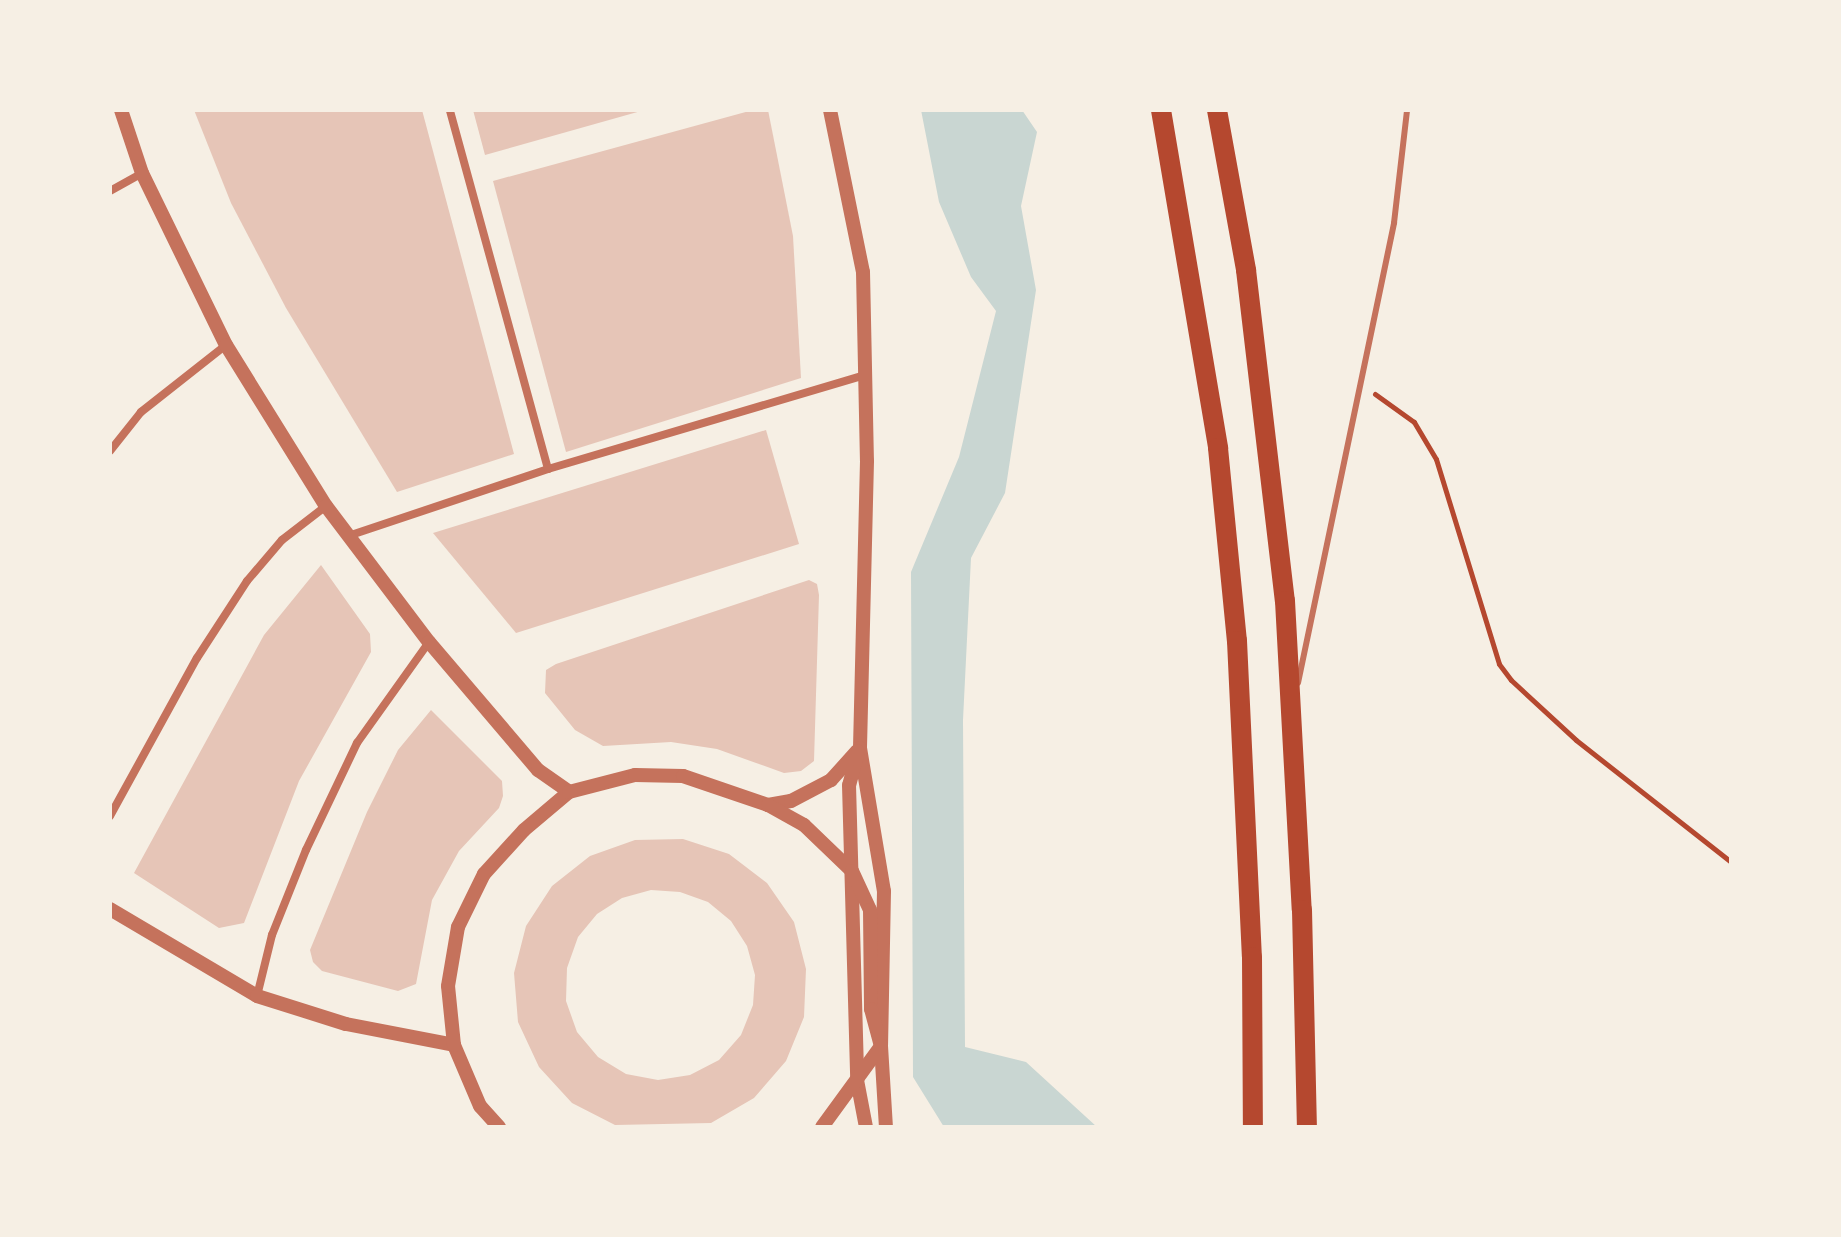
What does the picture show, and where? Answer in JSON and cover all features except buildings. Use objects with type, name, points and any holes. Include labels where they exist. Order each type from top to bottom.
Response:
[{"type":"main road","points":[[1161,110],[1218,448],[1237,641],[1252,957],[1253,1127]]},
{"type":"main road","points":[[1217,110],[1269,436],[1291,722],[1307,1127]]},
{"type":"street","points":[[121,110],[142,173],[226,345],[326,506],[429,642],[538,770],[569,792]]},
{"type":"street","points":[[450,110],[548,469]]},
{"type":"street","points":[[830,110],[863,272],[867,374],[860,748],[884,891],[881,1046],[886,1127]]},
{"type":"street","points":[[110,191],[142,173]]},
{"type":"street","points":[[110,451],[141,412],[226,345]]},
{"type":"street","points":[[348,536],[548,469],[867,374]]},
{"type":"street","points":[[110,816],[197,658],[247,581],[282,540],[326,506]]},
{"type":"street","points":[[257,996],[272,935],[306,850],[357,743],[429,642]]},
{"type":"street","points":[[768,805],[791,801],[831,780],[860,748]]},
{"type":"street","points":[[860,748],[849,785],[857,1080],[866,1127]]},
{"type":"street","points":[[499,1127],[480,1106],[454,1045],[448,986],[458,927],[484,874],[569,792],[635,775],[683,776],[768,805],[804,825],[852,871],[870,910],[871,1009],[881,1046]]},
{"type":"street","points":[[110,909],[257,996],[346,1024],[454,1045]]},
{"type":"street","points":[[822,1127],[881,1046]]},
{"type":"lane","points":[[1291,722],[1358,382],[1394,223],[1407,110]]},
{"type":"path","points":[[1358,382],[1414,422],[1436,459],[1499,664],[1511,680],[1576,740],[1731,862]]},
{"type":"shaded area","points":[[921,110],[1022,110],[1037,132],[1021,206],[1036,290],[1005,493],[971,558],[963,720],[965,1047],[1026,1062],[1097,1127],[944,1127],[913,1077],[911,572],[959,457],[996,311],[971,277],[939,202]]}]
